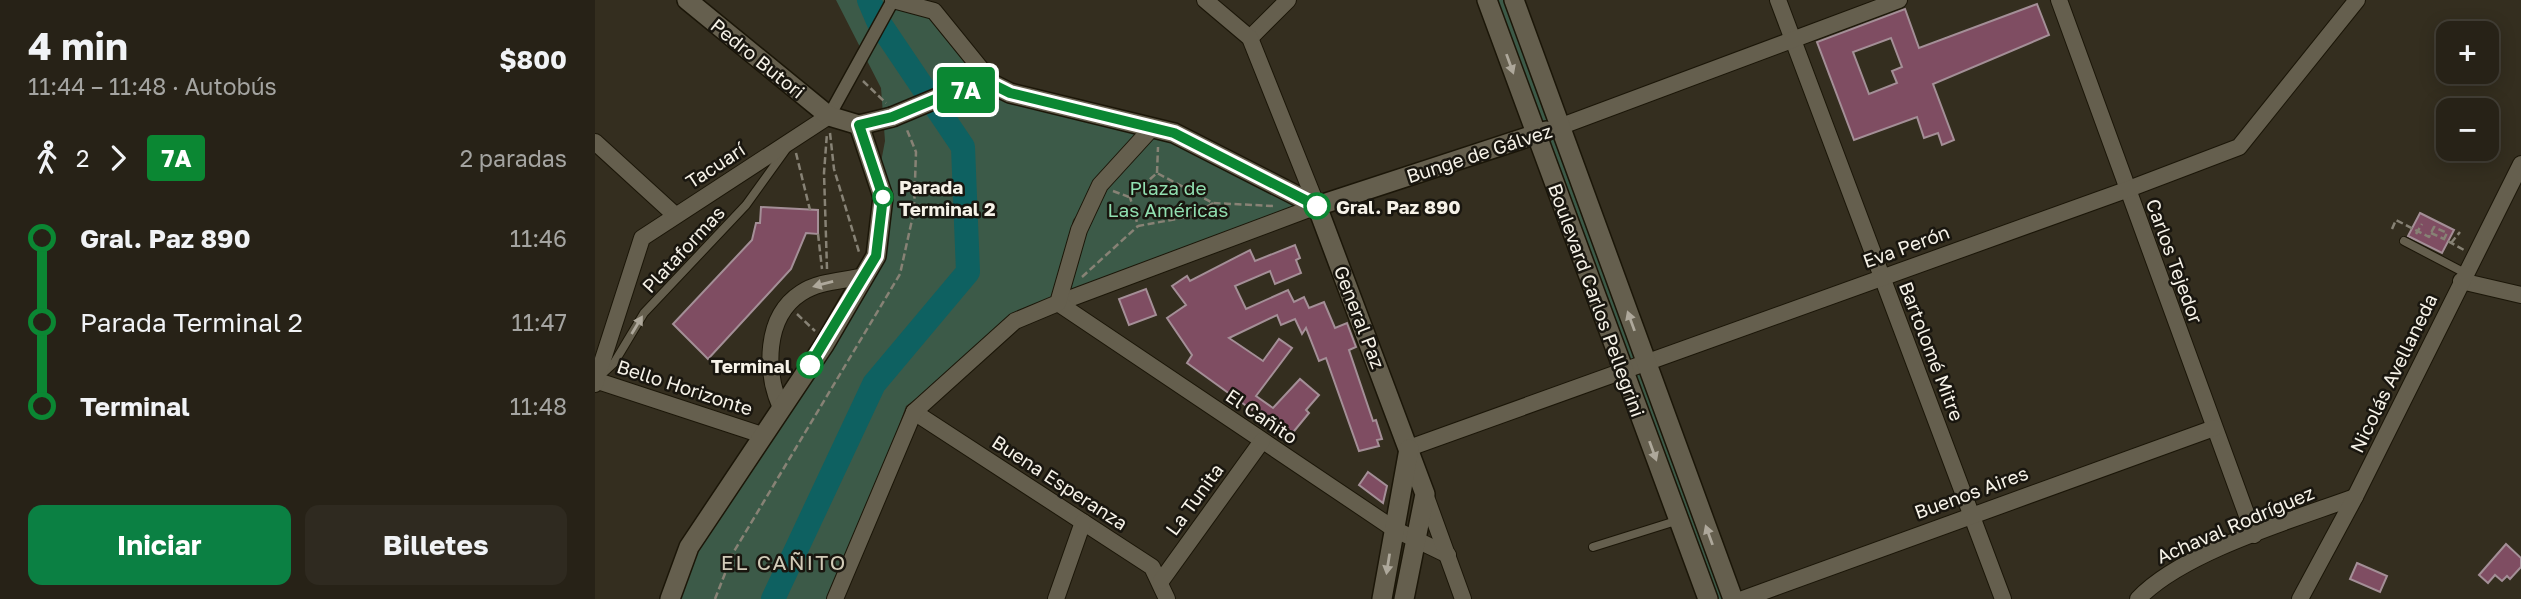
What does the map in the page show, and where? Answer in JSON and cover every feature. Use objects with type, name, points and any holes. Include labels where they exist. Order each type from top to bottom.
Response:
[{"type":"street","name":"Pedro Butori","points":[[687,0],[829,116]]},
{"type":"street","name":"Tacuarí","points":[[595,381],[642,238],[829,116],[893,0]]},
{"type":"street","points":[[893,0],[935,6],[994,85],[1010,93],[1147,134],[1174,133],[1317,206]]},
{"type":"street","points":[[1205,0],[1250,38],[1288,0]]},
{"type":"street","name":"Boulevard Carlos Pellegrini","points":[[1487,0],[1708,599]]},
{"type":"street","name":"Boulevard Carlos Pellegrini","points":[[1514,0],[1733,599]]},
{"type":"street","name":"Bartolomé Mitre","points":[[1778,0],[2003,599]]},
{"type":"street","name":"Bunge de Gálvez","points":[[914,412],[1015,321],[1058,303],[1317,206],[1559,127],[1899,0]]},
{"type":"street","name":"Carlos Tejedor","points":[[2059,0],[2126,191],[2248,512],[2254,535]]},
{"type":"street","name":"Eva Perón","points":[[1409,448],[2126,191],[2239,146],[2357,0]]},
{"type":"street","name":"General Paz","points":[[1250,38],[1317,206],[1464,599]]},
{"type":"street","points":[[829,116],[859,125],[892,117],[952,92],[994,85]]},
{"type":"street","points":[[670,599],[689,547],[826,341],[876,256],[883,197],[859,125]]},
{"type":"street","points":[[1058,303],[1079,230],[1100,185],[1147,134]]},
{"type":"street","points":[[595,142],[675,215]]},
{"type":"street","name":"Nicolás Avellaneda","points":[[2300,599],[2354,498],[2521,164]]},
{"type":"street","points":[[781,408],[769,372],[775,328],[785,309],[799,293],[826,283],[865,274]]},
{"type":"street","points":[[2463,277],[2521,295]]},
{"type":"street","name":"El Cañito","points":[[1058,303],[1394,529],[1448,555]]},
{"type":"street","name":"Bello Horizonte","points":[[595,381],[762,435]]},
{"type":"street","points":[[835,599],[914,412]]},
{"type":"street","name":"Buena Esperanza","points":[[914,412],[1152,567],[1161,581],[1167,599]]},
{"type":"street","name":"Buenos Aires","points":[[1743,599],[2214,428]]},
{"type":"street","name":"La Tunita","points":[[1161,581],[1262,441]]},
{"type":"street","points":[[1382,599],[1409,448]]},
{"type":"street","points":[[1404,599],[1425,495]]},
{"type":"street","name":"Achaval Rodríguez","points":[[2138,599],[2168,573],[2254,535],[2354,498]]},
{"type":"street","points":[[1056,599],[1083,523]]},
{"type":"lane","name":"Plataformas","points":[[595,381],[614,363],[644,313],[745,205],[794,139]]},
{"type":"lane","points":[[2404,241],[2463,277]]},
{"type":"lane","points":[[1593,547],[1679,520]]},
{"type":"path","points":[[829,116],[834,169],[865,274]]},
{"type":"path","points":[[826,283],[824,173],[829,116]]},
{"type":"path","points":[[1130,197],[1157,173],[1158,147],[1147,134]]},
{"type":"path","points":[[794,139],[810,210]]},
{"type":"path","points":[[1157,173],[1213,203],[1280,206]]},
{"type":"path","points":[[1118,193],[1130,197]]},
{"type":"path","points":[[1130,197],[1138,226]]},
{"type":"path","points":[[1074,284],[1138,226],[1193,216],[1213,203]]},
{"type":"path","points":[[2392,229],[2396,220],[2429,237],[2434,227],[2447,233],[2447,241]]},
{"type":"path","points":[[2417,232],[2422,224]]},
{"type":"path","points":[[2447,241],[2460,232]]},
{"type":"path","points":[[2431,233],[2447,241]]},
{"type":"path","points":[[818,234],[826,283]]},
{"type":"path","points":[[799,316],[826,341]]},
{"type":"green space","name":"Plaza de Las Américas","points":[[836,0],[893,0],[932,12],[996,95],[1152,128],[1317,206],[1058,303],[1099,186],[1073,220],[1055,298],[906,406],[835,599],[670,599],[674,586],[881,249],[881,162],[885,141],[881,88]]},
{"type":"green space","points":[[1487,0],[1512,0],[1733,599],[1707,599]]},
{"type":"building","points":[[2037,4],[2049,35],[1933,84],[1954,140],[1942,145],[1938,133],[1924,138],[1917,117],[1854,140],[1817,42],[1905,9],[1919,48]],"holes":[[[1891,38],[1902,67],[1892,71],[1897,83],[1869,94],[1853,52]]]},
{"type":"building","points":[[761,207],[818,210],[818,234],[806,233],[791,269],[708,359],[673,324],[752,240],[756,223],[760,223]]},
{"type":"building","points":[[2420,213],[2454,230],[2442,253],[2408,236]]},
{"type":"building","points":[[1295,245],[1300,258],[1296,260],[1301,273],[1275,284],[1270,271],[1235,286],[1246,309],[1288,290],[1294,302],[1304,297],[1309,308],[1324,302],[1335,328],[1347,323],[1356,347],[1349,350],[1373,421],[1376,420],[1382,439],[1377,440],[1379,446],[1359,451],[1326,358],[1319,361],[1306,328],[1302,334],[1295,319],[1281,325],[1277,315],[1229,338],[1263,361],[1279,339],[1292,348],[1256,396],[1273,408],[1300,379],[1319,395],[1306,410],[1309,413],[1290,436],[1254,406],[1252,410],[1187,363],[1192,355],[1167,318],[1186,305],[1172,286],[1187,276],[1190,281],[1250,250],[1255,261]]},
{"type":"building","points":[[1146,289],[1156,315],[1129,325],[1119,299]]},
{"type":"building","points":[[1368,472],[1387,486],[1383,503],[1359,485]]},
{"type":"building","points":[[2506,544],[2521,558],[2521,567],[2510,579],[2507,576],[2502,581],[2495,575],[2488,583],[2479,575]]},
{"type":"building","points":[[2357,563],[2387,576],[2380,592],[2350,579]]},
{"type":"waterway","points":[[773,599],[874,384],[968,272],[963,147],[878,21],[869,0]]},
{"type":"bus line","name":"7A","points":[[810,365],[876,256],[883,197],[859,125],[892,117],[952,92],[994,85],[1010,93],[1174,133],[1317,206]]},
{"type":"place","name":"Parada Terminal 2","points":[[883,197]]},
{"type":"place","name":"Gral. Paz 890","points":[[1317,206]]},
{"type":"place","name":"Terminal","points":[[810,365]]},
{"type":"district","name":"EL CAÑITO","points":[[784,562]]}]
